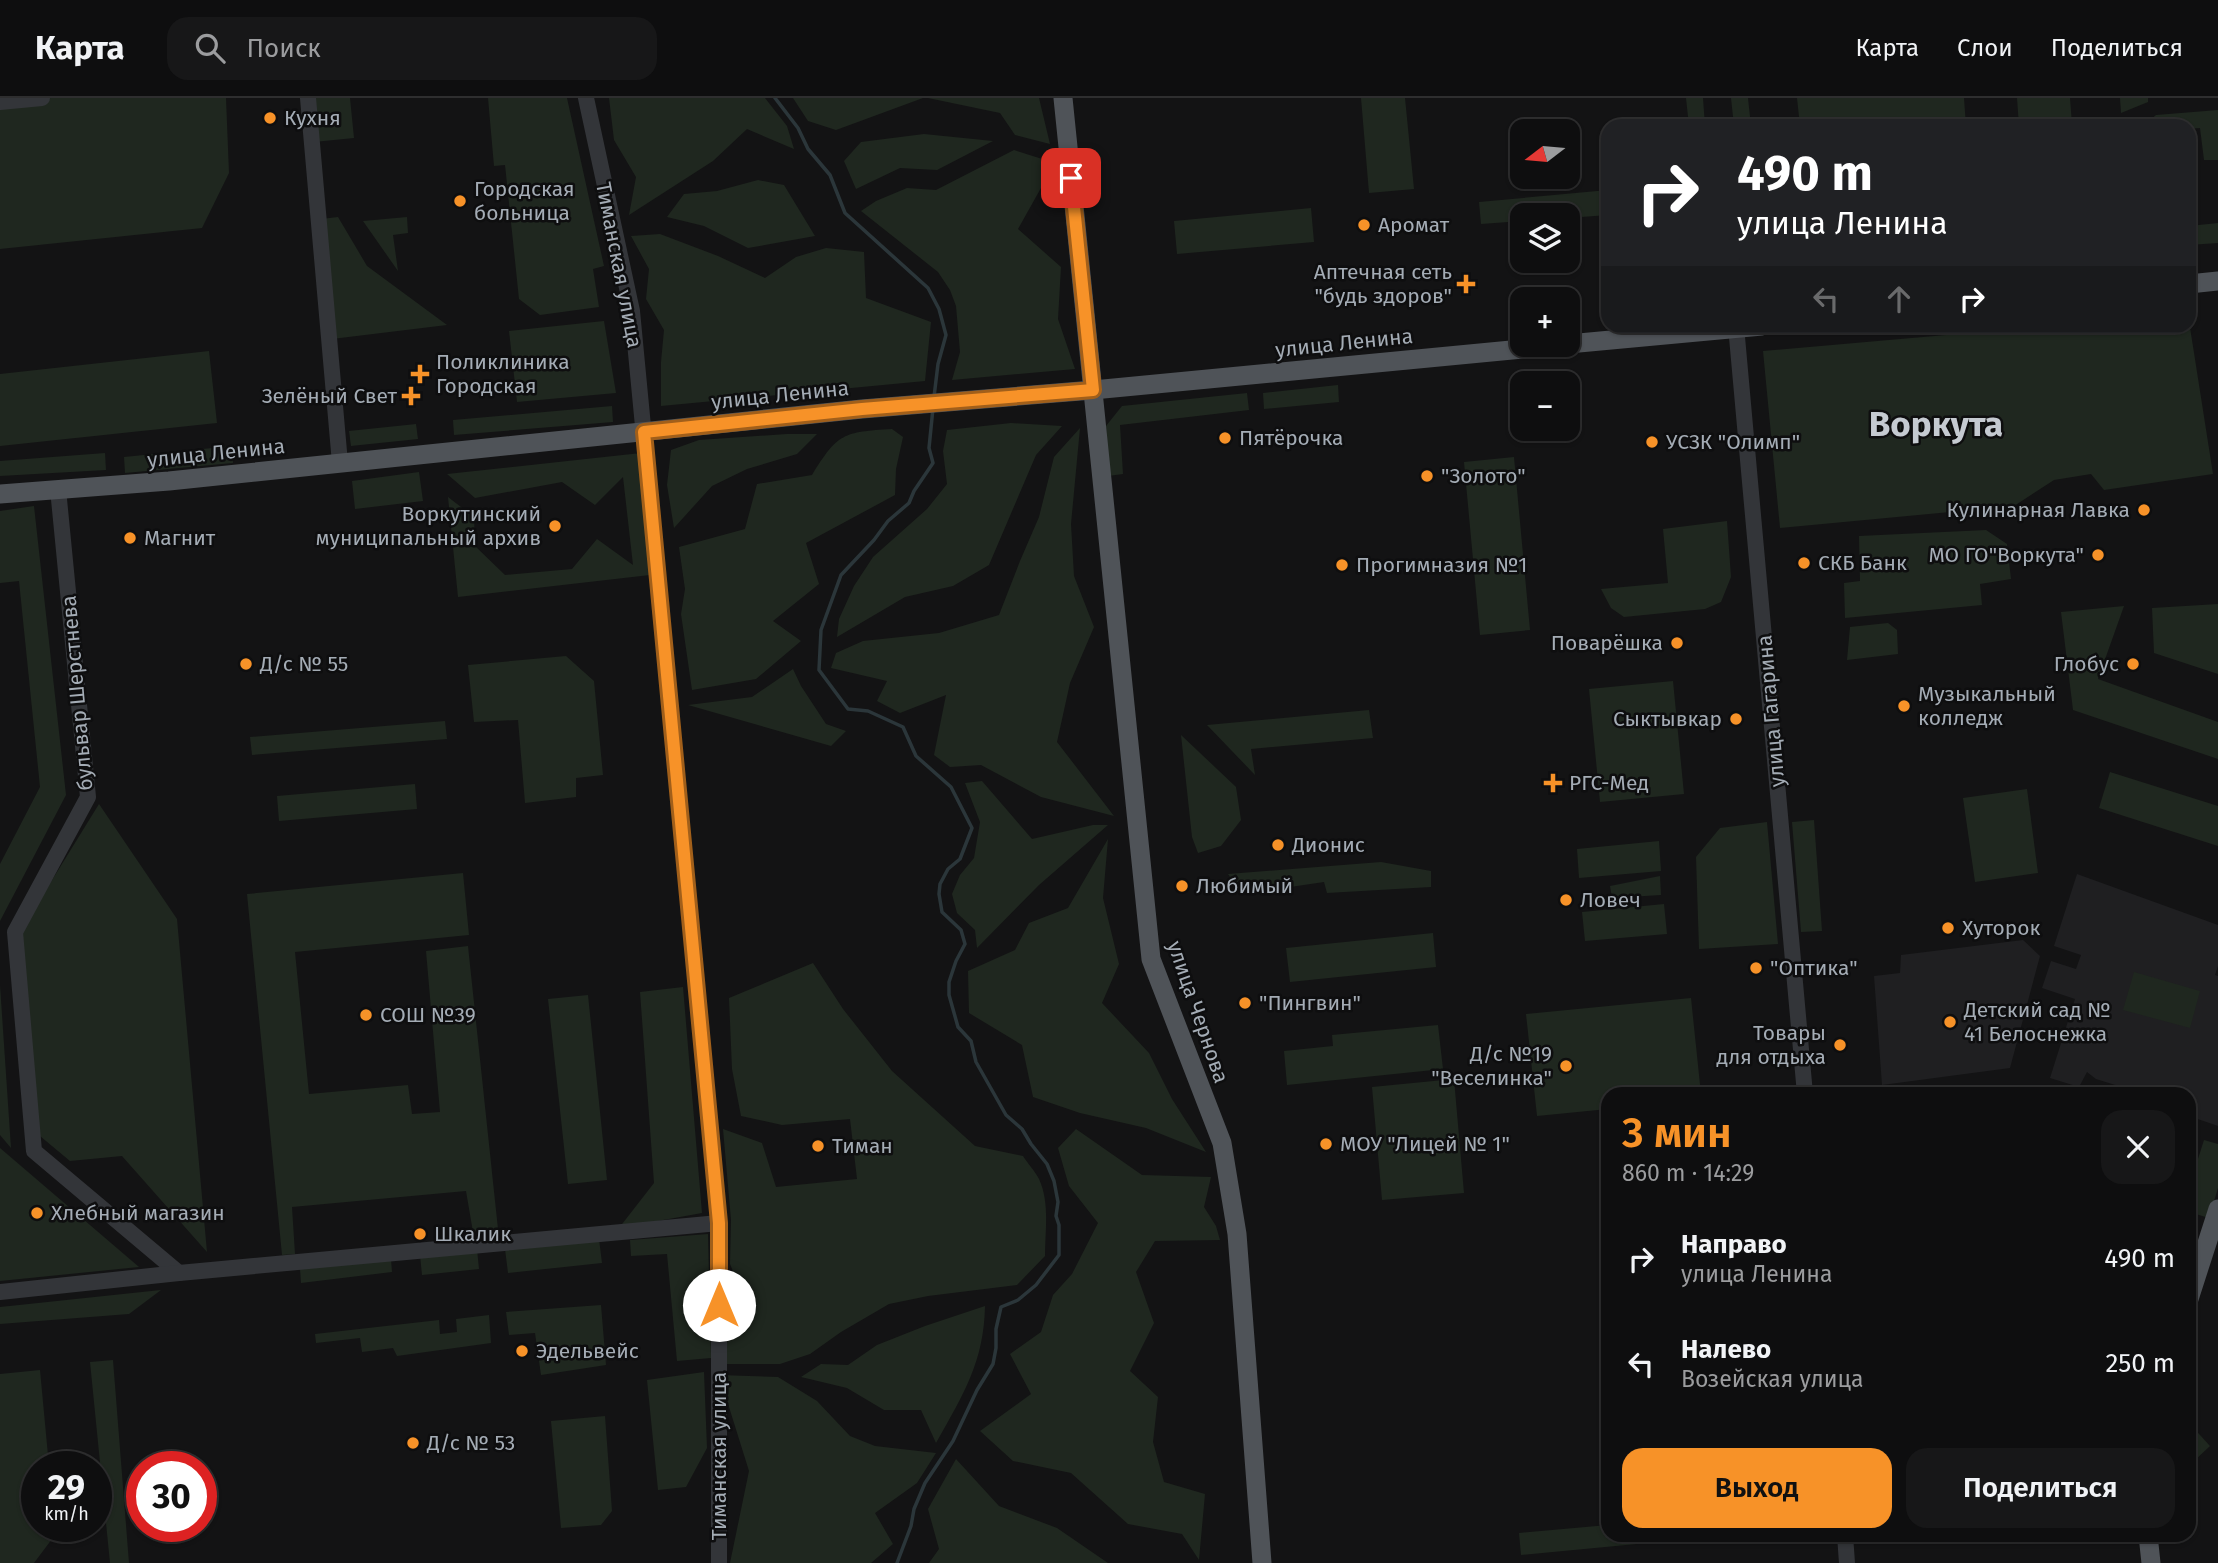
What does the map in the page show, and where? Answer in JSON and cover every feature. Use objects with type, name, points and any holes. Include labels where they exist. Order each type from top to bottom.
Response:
[{"type":"main road","name":"улица Чернова","points":[[1063,98],[1151,959],[1222,1143],[1237,1234],[1262,1563]]},
{"type":"main road","points":[[2196,283],[2218,281]]},
{"type":"main road","name":"улица Ленина","points":[[1580,344],[1679,333]]},
{"type":"main road","name":"улица Ленина","points":[[0,494],[169,481],[862,409],[1510,350]]},
{"type":"main road","points":[[2196,1277],[2218,1209]]},
{"type":"main road","points":[[2149,1542],[2151,1563]]},
{"type":"street","points":[[0,102],[42,98]]},
{"type":"street","points":[[308,98],[340,463]]},
{"type":"street","name":"Тиманская улица","points":[[586,98],[632,311],[719,1223],[719,1563]]},
{"type":"street","name":"улица Гагарина","points":[[1737,333],[1804,1087]]},
{"type":"street","name":"бульвар Шерстнева","points":[[58,489],[88,797],[15,932],[34,1151],[179,1273]]},
{"type":"street","points":[[0,1292],[719,1223]]},
{"type":"street","points":[[1846,1542],[1847,1563]]},
{"type":"shaded area","points":[[51,98],[226,98],[229,173],[202,228],[0,249],[0,103]]},
{"type":"shaded area","points":[[310,98],[350,98],[354,138],[314,142]]},
{"type":"shaded area","points":[[488,98],[567,98],[604,266],[593,269],[599,307],[540,315],[519,299],[505,165],[494,166]]},
{"type":"shaded area","points":[[609,98],[765,98],[787,126],[794,149],[747,129],[713,161],[629,215],[636,177],[614,140]]},
{"type":"shaded area","points":[[793,98],[923,98],[836,130],[808,121]]},
{"type":"shaded area","points":[[928,98],[1039,98],[1050,144],[1015,135],[1000,113]]},
{"type":"shaded area","points":[[1361,98],[1405,98],[1414,189],[1369,193]]},
{"type":"shaded area","points":[[1686,98],[1703,98],[1704,119],[1688,119]]},
{"type":"shaded area","points":[[1731,98],[1748,98],[1750,119],[1733,119]]},
{"type":"shaded area","points":[[1797,98],[1964,98],[1966,119],[1799,119]]},
{"type":"shaded area","points":[[2017,98],[2070,98],[2072,119],[2018,119]]},
{"type":"shaded area","points":[[2120,98],[2148,98],[2148,102],[2121,113]]},
{"type":"shaded area","points":[[2218,110],[2218,160],[2204,160],[2200,128],[2196,128],[2196,119],[2151,119],[2156,115]]},
{"type":"shaded area","points":[[924,134],[993,141],[937,170],[900,168],[856,189],[844,161],[861,142]]},
{"type":"shaded area","points":[[1014,150],[1055,163],[1018,229],[1061,267],[1058,319],[1075,369],[952,380],[960,352],[956,306],[950,290],[938,272],[861,211],[876,201],[907,188],[936,190]]},
{"type":"shaded area","points":[[758,180],[784,185],[815,236],[748,248],[704,226],[667,217],[684,194],[717,191]]},
{"type":"shaded area","points":[[1601,191],[1601,216],[1580,217],[1580,203],[1510,203],[1510,222],[1481,224],[1479,202]]},
{"type":"shaded area","points":[[1311,208],[1314,242],[1177,254],[1174,221]]},
{"type":"shaded area","points":[[338,217],[367,266],[447,325],[332,339],[321,219]]},
{"type":"shaded area","points":[[407,217],[408,233],[393,235],[398,271],[363,221]]},
{"type":"shaded area","points":[[2218,223],[2218,243],[2196,245],[2196,225]]},
{"type":"shaded area","points":[[660,234],[718,256],[765,278],[796,257],[826,248],[864,252],[866,298],[931,322],[925,381],[661,406],[664,330],[646,299],[649,269],[631,236]]},
{"type":"shaded area","points":[[604,321],[616,393],[517,402],[509,331]]},
{"type":"shaded area","points":[[1968,333],[2191,333],[2213,474],[2104,490],[2091,474],[2054,480],[2014,506],[1780,528],[1763,351]]},
{"type":"shaded area","points":[[209,351],[217,423],[0,446],[0,374]]},
{"type":"shaded area","points":[[1338,385],[1339,402],[1264,409],[1263,393]]},
{"type":"shaded area","points":[[1247,393],[1249,410],[1120,425],[1123,474],[1108,476],[1106,426],[1122,406]]},
{"type":"shaded area","points":[[612,406],[613,422],[454,435],[453,420]]},
{"type":"shaded area","points":[[1011,423],[1062,426],[1036,455],[989,565],[953,586],[905,597],[837,637],[839,619],[854,586],[873,557],[927,509],[947,484],[943,451],[947,430]]},
{"type":"shaded area","points":[[416,424],[418,439],[351,446],[349,431]]},
{"type":"shaded area","points":[[1080,428],[1071,524],[1074,576],[1094,627],[1070,683],[1057,742],[1114,816],[1041,797],[981,765],[950,767],[934,755],[946,695],[900,713],[877,701],[887,681],[831,668],[836,653],[863,641],[939,633],[999,615],[1039,517],[1054,457]]},
{"type":"shaded area","points":[[892,429],[903,437],[896,469],[895,495],[806,543],[819,584],[773,621],[801,641],[756,679],[692,690],[681,614],[685,589],[679,547],[745,529],[757,484],[812,475],[843,437]]},
{"type":"shaded area","points":[[817,434],[797,454],[747,469],[712,486],[674,528],[667,485],[671,450],[699,440]]},
{"type":"shaded area","points":[[232,446],[233,463],[125,473],[124,457]]},
{"type":"shaded area","points":[[105,453],[106,470],[0,476],[0,461]]},
{"type":"shaded area","points":[[641,453],[650,575],[458,597],[448,497],[474,517],[475,546],[505,575],[572,569],[597,539],[633,565],[623,477],[595,505],[562,482],[475,498],[447,474]]},
{"type":"shaded area","points":[[1514,457],[1530,630],[1480,635],[1464,462]]},
{"type":"shaded area","points":[[419,472],[423,501],[355,509],[352,481]]},
{"type":"shaded area","points":[[34,506],[66,795],[0,921],[0,864],[40,787],[19,581],[0,583],[0,511]]},
{"type":"shaded area","points":[[1727,521],[1731,577],[1721,602],[1705,609],[1624,617],[1611,608],[1601,589],[1668,583],[1663,529]]},
{"type":"shaded area","points":[[1986,530],[2007,544],[2011,579],[1980,584],[1982,605],[1845,618],[1844,583],[1860,581],[1859,536]]},
{"type":"shaded area","points":[[2218,604],[2218,674],[2154,653],[2152,608]]},
{"type":"shaded area","points":[[2124,606],[2098,679],[2218,722],[2218,759],[2073,710],[2061,612]]},
{"type":"shaded area","points":[[1888,623],[1897,630],[1898,654],[1847,660],[1850,627]]},
{"type":"shaded area","points":[[566,656],[594,681],[603,775],[576,778],[576,797],[525,803],[518,720],[474,722],[468,665]]},
{"type":"shaded area","points":[[793,669],[826,724],[846,731],[831,746],[688,705],[752,697]]},
{"type":"shaded area","points":[[1673,681],[1684,794],[1600,802],[1589,689]]},
{"type":"shaded area","points":[[1369,710],[1373,738],[1251,749],[1255,775],[1207,725]]},
{"type":"shaded area","points":[[445,721],[447,739],[252,755],[250,737]]},
{"type":"shaded area","points":[[1181,735],[1236,787],[1241,820],[1221,846],[1198,853],[1192,837]]},
{"type":"shaded area","points":[[2110,772],[2218,806],[2218,846],[2099,808]]},
{"type":"shaded area","points":[[982,781],[1032,839],[1093,825],[1108,825],[1039,885],[977,948],[975,930],[957,913],[952,894],[960,875],[974,858],[980,822],[965,783]]},
{"type":"shaded area","points":[[415,784],[417,809],[279,821],[277,796]]},
{"type":"shaded area","points":[[2027,789],[2038,873],[1975,882],[1963,798]]},
{"type":"shaded area","points":[[99,804],[177,919],[207,1252],[122,1156],[70,1161],[40,1136],[20,932]]},
{"type":"shaded area","points":[[1814,820],[1822,931],[1801,932],[1792,822]]},
{"type":"shaded area","points":[[1767,822],[1778,944],[1699,949],[1696,857],[1720,828]]},
{"type":"shaded area","points":[[1108,839],[1103,898],[1119,964],[1102,1003],[1149,1053],[1172,1099],[1206,1152],[1146,1128],[1080,1113],[1033,1097],[1022,1045],[969,1013],[968,971],[1015,950],[1029,923],[1068,908]]},
{"type":"shaded area","points":[[1659,841],[1661,871],[1579,878],[1577,849]]},
{"type":"shaded area","points":[[1381,862],[1431,871],[1431,887],[1327,893],[1324,882],[1242,894],[1228,874]]},
{"type":"shaded area","points":[[463,873],[469,935],[295,952],[309,1094],[408,1085],[412,1114],[440,1112],[426,951],[468,946],[498,1229],[473,1232],[466,1191],[292,1207],[295,1254],[282,1255],[247,894]]},
{"type":"shaded area","points":[[2077,874],[2218,925],[2218,966],[2215,975],[2218,976],[2218,1126],[2196,1118],[2196,1087],[2122,1087],[2096,1079],[2087,1072],[2079,1087],[2050,1078],[2075,999],[2042,988],[2051,961],[2076,969],[2081,955],[2054,946]]},
{"type":"shaded area","points":[[1660,876],[1661,895],[1612,898],[1610,886]]},
{"type":"shaded area","points":[[1664,904],[1667,934],[1585,941],[1582,912]]},
{"type":"shaded area","points":[[1433,933],[1436,967],[1290,982],[1286,948]]},
{"type":"shaded area","name":"Детский сад № 41 Белоснежка","points":[[2023,940],[2040,956],[2010,1068],[1882,1085],[1874,976],[1900,973],[1901,955]]},
{"type":"shaded area","points":[[813,963],[843,1009],[892,1071],[975,1146],[1023,1156],[1039,1179],[1045,1198],[1045,1256],[1017,1285],[928,1296],[889,1304],[810,1354],[780,1364],[719,1364],[744,1298],[730,1264],[731,1220],[723,1129],[762,1143],[776,1187],[857,1179],[850,1119],[782,1125],[741,1116],[732,1069],[729,998]]},
{"type":"shaded area","points":[[2134,972],[2200,991],[2190,1028],[2123,1010]]},
{"type":"shaded area","points":[[0,985],[11,1148],[0,1135]]},
{"type":"shaded area","points":[[683,987],[702,1213],[619,1228],[654,1183],[640,992]]},
{"type":"shaded area","points":[[588,995],[607,1180],[568,1184],[548,999]]},
{"type":"shaded area","points":[[1691,998],[1700,1087],[1601,1087],[1601,1110],[1537,1116],[1526,1014]]},
{"type":"shaded area","points":[[1438,1025],[1443,1069],[1287,1085],[1284,1051],[1333,1046],[1332,1035]]},
{"type":"shaded area","points":[[1454,1079],[1464,1193],[1382,1200],[1372,1087]]},
{"type":"shaded area","points":[[1076,1129],[1142,1175],[1211,1177],[1204,1207],[1216,1226],[1220,1240],[1155,1241],[1136,1272],[1154,1323],[1130,1371],[1158,1397],[1153,1442],[1164,1482],[1205,1494],[1199,1560],[1182,1534],[1128,1524],[1071,1473],[1013,1461],[980,1431],[1031,1394],[1010,1354],[1041,1332],[1053,1295],[1072,1274],[1098,1223],[1069,1186],[1058,1148]]},
{"type":"shaded area","points":[[2204,1140],[2218,1144],[2218,1188],[2209,1218],[2196,1214],[2196,1165]]},
{"type":"shaded area","points":[[0,1148],[139,1267],[0,1281]]},
{"type":"shaded area","points":[[708,1234],[711,1358],[677,1361],[667,1254],[631,1256],[630,1240]]},
{"type":"shaded area","points":[[599,1239],[602,1263],[508,1273],[505,1249]]},
{"type":"shaded area","points":[[477,1249],[479,1269],[422,1275],[420,1255]]},
{"type":"shaded area","points":[[391,1259],[392,1272],[301,1283],[300,1269]]},
{"type":"shaded area","points":[[161,1290],[129,1314],[0,1324],[0,1307]]},
{"type":"shaded area","points":[[601,1305],[606,1365],[541,1375],[535,1333],[509,1335],[506,1312]]},
{"type":"shaded area","points":[[985,1306],[981,1344],[970,1378],[936,1443],[921,1410],[884,1410],[847,1388],[801,1377],[821,1364],[848,1365],[877,1345]]},
{"type":"shaded area","points":[[489,1315],[491,1343],[397,1356],[393,1348],[362,1352],[360,1338],[316,1343],[315,1334],[439,1320],[440,1334],[457,1332],[456,1319]]},
{"type":"shaded area","points":[[113,1360],[129,1563],[110,1563],[108,1542],[112,1542],[112,1451],[99,1451],[90,1362]]},
{"type":"shaded area","points":[[40,1370],[48,1451],[21,1451],[21,1542],[50,1542],[34,1563],[0,1563],[0,1374]]},
{"type":"shaded area","points":[[704,1372],[707,1448],[686,1487],[658,1490],[647,1380]]},
{"type":"shaded area","points":[[719,1375],[778,1377],[817,1401],[850,1436],[875,1446],[936,1453],[917,1483],[875,1513],[893,1544],[871,1563],[730,1563],[749,1471]]},
{"type":"shaded area","points":[[605,1416],[612,1511],[601,1525],[561,1528],[551,1421]]},
{"type":"shaded area","points":[[2196,1431],[2210,1446],[2196,1459]]},
{"type":"shaded area","points":[[956,1459],[999,1506],[1057,1528],[1108,1563],[929,1563],[939,1549],[928,1509]]},
{"type":"shaded area","points":[[1601,1526],[1601,1542],[1658,1542],[1521,1555],[1519,1533]]},
{"type":"waterway","points":[[775,98],[798,128],[808,149],[830,175],[845,213],[928,288],[939,309],[946,335],[938,364],[934,397]]},
{"type":"waterway","points":[[897,1563],[925,1483],[953,1441],[977,1390],[993,1364],[1001,1307],[1018,1300],[1036,1285],[1059,1255],[1059,1225],[1056,1216],[1058,1202],[1047,1164],[1022,1129],[1006,1115],[976,1062],[971,1041],[958,1027],[949,995],[949,982],[965,944],[961,930],[942,912],[940,884],[948,869],[960,859],[972,828],[951,787],[916,756],[903,727],[868,711],[848,709],[819,670],[821,630],[841,575],[888,521],[909,503],[933,463],[929,448],[933,408]]},
{"type":"place","name":"Кухня","points":[[270,118]]},
{"type":"place","name":"Городская больница","points":[[460,201]]},
{"type":"place","name":"Аромат","points":[[1364,225]]},
{"type":"place","name":"Аптечная сеть \"будь здоров\"","points":[[1466,284]]},
{"type":"place","name":"Поликлиника Городская","points":[[420,374]]},
{"type":"place","name":"Зелёный Свет","points":[[411,396]]},
{"type":"place","name":"Пятёрочка","points":[[1225,438]]},
{"type":"place","name":"УСЗК \"Олимп\"","points":[[1652,442]]},
{"type":"place","name":"\"Золото\"","points":[[1427,476]]},
{"type":"place","name":"Кулинарная Лавка","points":[[2144,510]]},
{"type":"place","name":"Воркутинский муниципальный архив","points":[[555,526]]},
{"type":"place","name":"Магнит","points":[[130,538]]},
{"type":"place","name":"МО ГО\"Воркута\"","points":[[2098,555]]},
{"type":"place","name":"СКБ Банк","points":[[1804,563]]},
{"type":"place","name":"Прогимназия №1","points":[[1342,565]]},
{"type":"place","name":"Поварёшка","points":[[1677,643]]},
{"type":"place","name":"Д/с № 55","points":[[246,664]]},
{"type":"place","name":"Глобус","points":[[2133,664]]},
{"type":"place","name":"Музыкальный колледж","points":[[1904,706]]},
{"type":"place","name":"Сыктывкар","points":[[1736,719]]},
{"type":"place","name":"РГС-Мед","points":[[1553,783]]},
{"type":"place","name":"Дионис","points":[[1278,845]]},
{"type":"place","name":"Любимый","points":[[1182,886]]},
{"type":"place","name":"Ловеч","points":[[1566,900]]},
{"type":"place","name":"Хуторок","points":[[1948,928]]},
{"type":"place","name":"\"Оптика\"","points":[[1756,968]]},
{"type":"place","name":"\"Пингвин\"","points":[[1245,1003]]},
{"type":"place","name":"СОШ №39","points":[[366,1015]]},
{"type":"place","name":"Детский сад № 41 Белоснежка","points":[[1950,1022]]},
{"type":"place","name":"Товары для отдыха","points":[[1840,1045]]},
{"type":"place","name":"Д/с №19 \"Веселинка\"","points":[[1566,1066]]},
{"type":"place","name":"МОУ \"Лицей № 1\"","points":[[1326,1144]]},
{"type":"place","name":"Тиман","points":[[818,1146]]},
{"type":"place","name":"Хлебный магазин","points":[[37,1213]]},
{"type":"place","name":"Шкалик","points":[[420,1234]]},
{"type":"place","name":"Эдельвейс","points":[[522,1351]]},
{"type":"place","name":"Д/с № 53","points":[[413,1443]]},
{"type":"district","name":"Воркута","points":[[1936,424]]},
{"type":"route","points":[[719,1305],[719,1223],[644,432],[862,409],[1093,390],[1071,178]]}]
